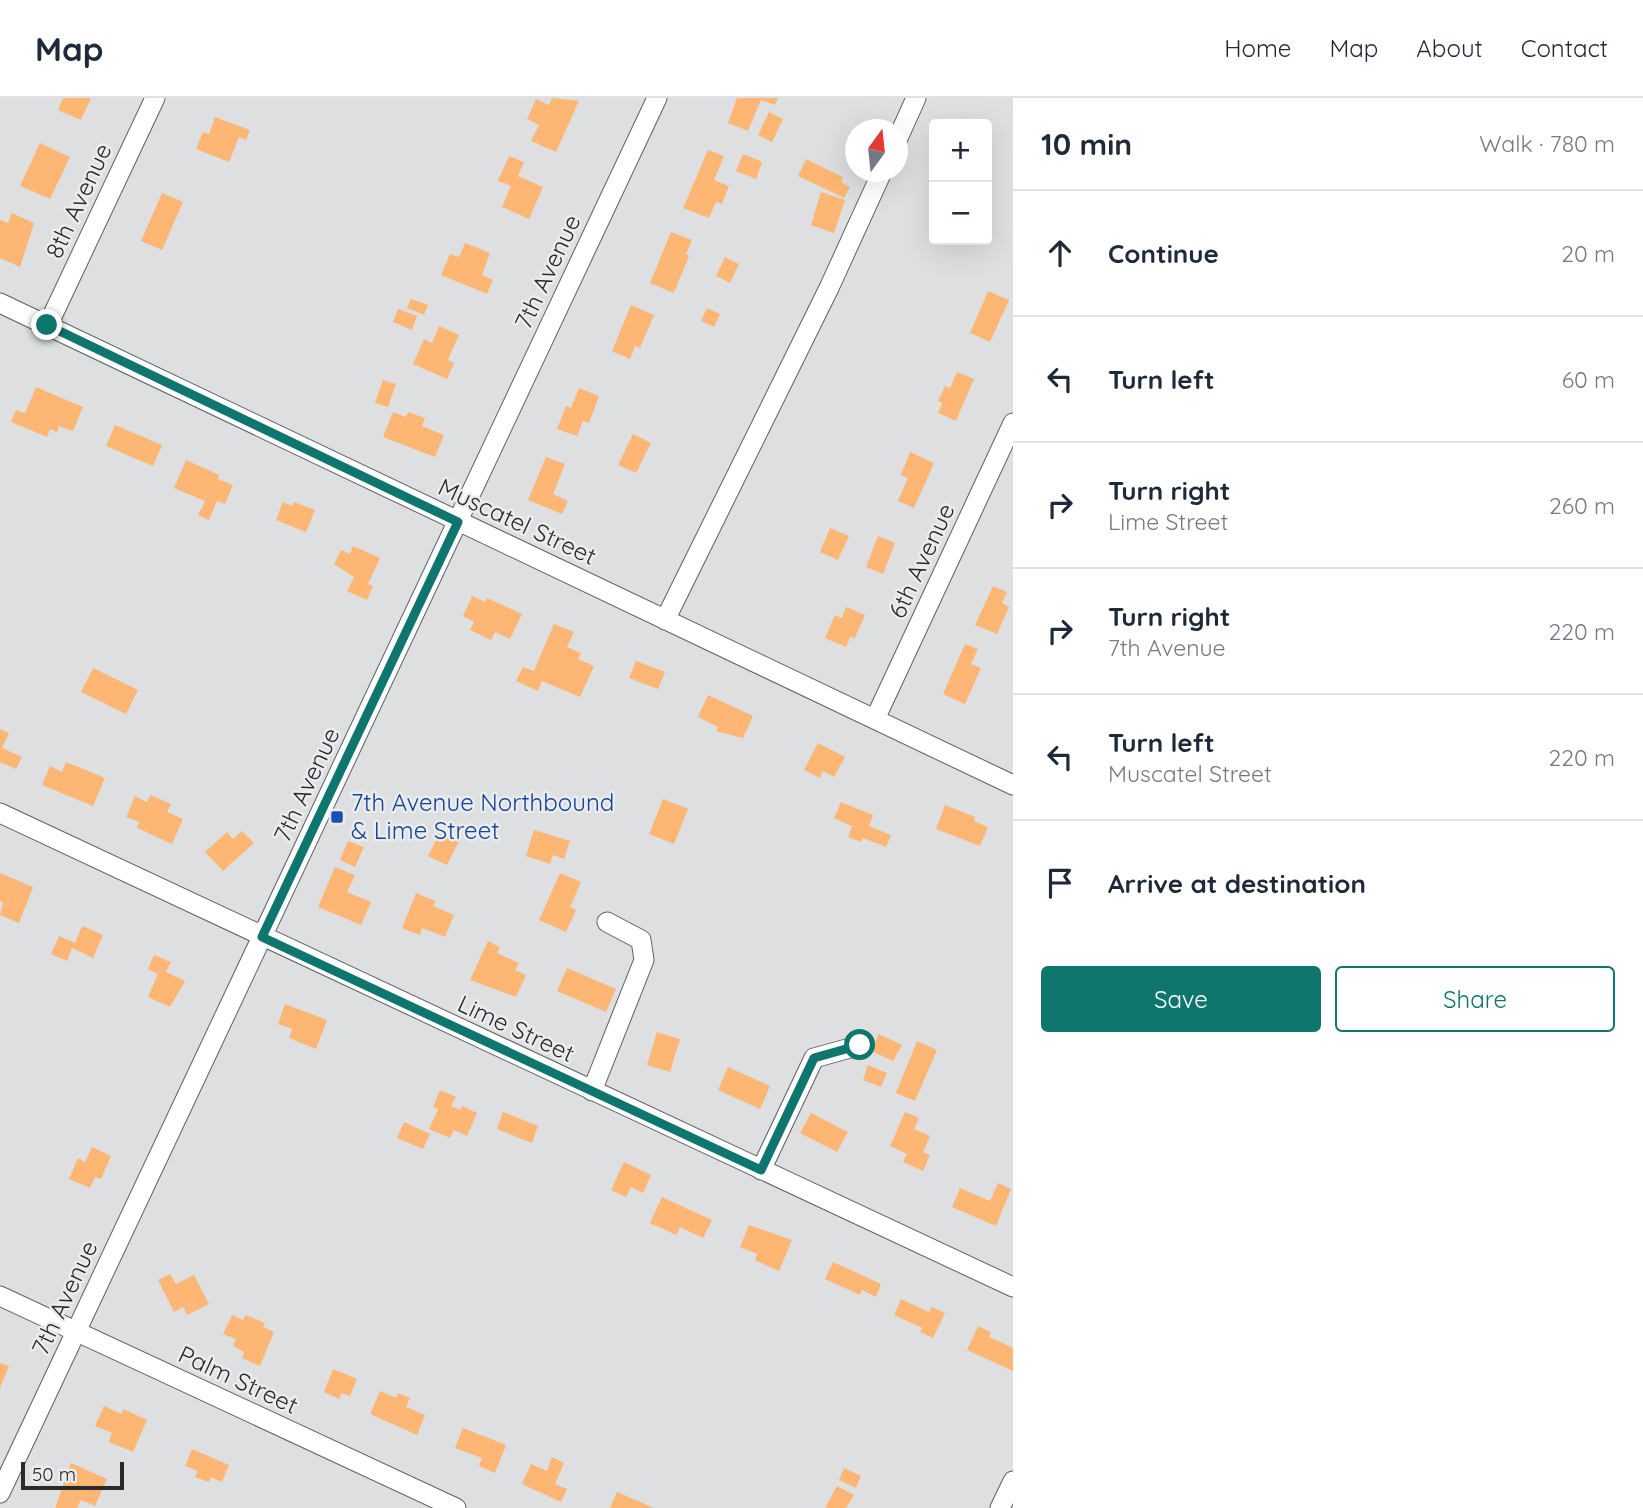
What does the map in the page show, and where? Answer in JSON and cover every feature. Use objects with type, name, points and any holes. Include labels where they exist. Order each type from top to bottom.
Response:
[{"type":"street","name":"8th Avenue","points":[[47,325],[155,98]]},
{"type":"street","name":"7th Avenue","points":[[0,1493],[657,98]]},
{"type":"street","points":[[907,119],[916,98]]},
{"type":"street","points":[[664,620],[829,288],[877,182]]},
{"type":"street","name":"Muscatel Street","points":[[0,303],[1013,785]]},
{"type":"street","name":"6th Avenue","points":[[875,719],[1013,423]]},
{"type":"street","name":"Lime Street","points":[[0,813],[1013,1287]]},
{"type":"street","points":[[592,1091],[644,960],[641,940],[607,922]]},
{"type":"street","points":[[761,1170],[814,1058],[860,1045]]},
{"type":"street","name":"Palm Street","points":[[0,1296],[456,1508]]},
{"type":"street","points":[[1000,1508],[1013,1481]]},
{"type":"building","points":[[63,98],[91,98],[81,120],[58,110]]},
{"type":"building","points":[[552,98],[579,101],[556,152],[531,141],[539,125],[527,119],[536,99],[549,105]]},
{"type":"building","points":[[737,98],[778,98],[775,105],[761,100],[748,131],[728,123]]},
{"type":"building","points":[[769,112],[783,119],[772,142],[758,135]]},
{"type":"building","points":[[215,117],[250,130],[246,140],[239,137],[229,162],[196,149],[203,132],[209,134]]},
{"type":"building","points":[[40,143],[70,157],[50,199],[20,186]]},
{"type":"building","points":[[708,150],[724,156],[714,180],[729,186],[722,204],[716,202],[709,218],[683,208]]},
{"type":"building","points":[[743,154],[762,162],[756,179],[736,171]]},
{"type":"building","points":[[509,156],[524,162],[518,176],[543,187],[529,219],[502,207],[511,186],[498,181]]},
{"type":"building","points":[[806,159],[843,177],[841,182],[850,187],[844,198],[798,176]]},
{"type":"building","points":[[821,192],[845,200],[834,233],[811,225]]},
{"type":"building","points":[[162,193],[183,202],[162,250],[141,241]]},
{"type":"building","points":[[12,213],[34,223],[20,267],[0,258],[0,220],[8,223]]},
{"type":"building","points":[[671,232],[692,240],[686,254],[689,256],[674,293],[650,283]]},
{"type":"building","points":[[465,243],[490,253],[482,275],[493,280],[487,294],[441,275],[450,254],[459,257]]},
{"type":"building","points":[[725,257],[739,264],[730,283],[716,276]]},
{"type":"building","points":[[988,291],[1009,300],[990,342],[970,333]]},
{"type":"building","points":[[411,299],[428,305],[424,315],[407,308]]},
{"type":"building","points":[[631,305],[654,315],[640,348],[635,346],[630,359],[612,351]]},
{"type":"building","points":[[707,308],[720,314],[714,327],[701,321]]},
{"type":"building","points":[[398,309],[417,316],[412,330],[393,322]]},
{"type":"building","points":[[439,326],[459,335],[448,360],[454,363],[447,379],[413,364],[424,339],[432,343]]},
{"type":"building","points":[[957,372],[974,379],[956,421],[938,413],[942,403],[938,401],[945,386],[950,388]]},
{"type":"building","points":[[383,380],[396,384],[388,407],[375,403]]},
{"type":"building","points":[[36,387],[83,407],[73,431],[59,426],[57,432],[50,429],[47,437],[11,422],[16,410],[25,413]]},
{"type":"building","points":[[579,388],[599,396],[589,423],[583,421],[577,436],[557,429],[566,406],[571,408]]},
{"type":"building","points":[[393,412],[406,417],[408,412],[425,418],[422,426],[444,435],[435,457],[383,437]]},
{"type":"building","points":[[115,425],[162,445],[153,466],[106,446]]},
{"type":"building","points":[[633,434],[651,443],[636,473],[618,465]]},
{"type":"building","points":[[910,452],[934,463],[914,508],[898,501],[908,478],[901,475]]},
{"type":"building","points":[[546,457],[565,464],[553,494],[568,501],[562,514],[528,500]]},
{"type":"building","points":[[186,460],[219,475],[218,479],[233,485],[225,504],[217,501],[209,520],[198,515],[205,501],[174,488]]},
{"type":"building","points":[[283,502],[292,506],[294,502],[315,510],[306,532],[276,520]]},
{"type":"building","points":[[830,528],[849,536],[838,560],[820,552]]},
{"type":"building","points":[[878,536],[895,543],[883,574],[866,567]]},
{"type":"building","points":[[353,546],[380,558],[368,584],[373,586],[367,600],[347,591],[354,577],[334,564],[341,550],[350,554]]},
{"type":"building","points":[[993,586],[1007,592],[1002,603],[1009,607],[997,634],[975,625]]},
{"type":"building","points":[[472,596],[485,602],[487,598],[522,614],[510,639],[495,632],[491,640],[470,630],[474,622],[463,616]]},
{"type":"building","points":[[846,607],[865,615],[855,638],[850,637],[846,647],[825,638],[835,615],[842,618]]},
{"type":"building","points":[[554,624],[574,632],[567,647],[581,653],[578,659],[594,666],[580,697],[542,681],[538,691],[516,681],[523,667],[534,671]]},
{"type":"building","points":[[965,644],[978,649],[971,664],[981,668],[965,704],[943,694]]},
{"type":"building","points":[[636,661],[665,672],[658,689],[629,678]]},
{"type":"building","points":[[93,668],[138,690],[126,714],[81,692]]},
{"type":"building","points":[[708,695],[753,716],[743,738],[716,731],[718,727],[698,717]]},
{"type":"building","points":[[0,729],[9,733],[2,748],[22,757],[16,769],[0,762]]},
{"type":"building","points":[[818,743],[845,757],[834,777],[823,771],[820,778],[804,770]]},
{"type":"building","points":[[66,762],[105,778],[93,806],[42,785],[50,766],[62,772]]},
{"type":"building","points":[[150,795],[171,804],[167,812],[183,819],[172,844],[137,828],[139,822],[126,817],[135,796],[147,802]]},
{"type":"building","points":[[663,799],[688,809],[674,844],[649,834]]},
{"type":"building","points":[[841,802],[873,815],[869,826],[891,835],[886,847],[863,838],[861,842],[848,837],[852,826],[834,818]]},
{"type":"building","points":[[945,805],[975,817],[974,821],[988,827],[980,846],[936,829]]},
{"type":"building","points":[[534,830],[570,841],[564,859],[553,855],[550,864],[526,856]]},
{"type":"building","points":[[242,831],[254,843],[223,871],[205,852],[227,832],[233,839]]},
{"type":"building","points":[[440,832],[459,841],[447,865],[428,856]]},
{"type":"building","points":[[348,841],[364,847],[355,867],[340,860]]},
{"type":"building","points":[[335,867],[355,875],[347,892],[371,902],[361,925],[318,907]]},
{"type":"building","points":[[0,873],[33,887],[19,923],[0,915],[3,902],[0,901]]},
{"type":"building","points":[[560,873],[581,882],[570,907],[576,910],[566,932],[539,920]]},
{"type":"building","points":[[416,893],[435,901],[433,906],[454,915],[445,937],[422,928],[420,935],[402,928]]},
{"type":"building","points":[[82,926],[103,935],[93,958],[72,948],[67,961],[51,954],[59,936],[75,943]]},
{"type":"building","points":[[488,941],[500,947],[497,953],[519,963],[515,970],[526,975],[516,997],[470,980]]},
{"type":"building","points":[[154,955],[171,962],[166,972],[185,981],[170,1007],[148,997],[158,974],[148,969]]},
{"type":"building","points":[[567,968],[616,989],[606,1012],[557,991]]},
{"type":"building","points":[[285,1004],[327,1020],[316,1049],[289,1038],[292,1029],[278,1024]]},
{"type":"building","points":[[657,1032],[680,1039],[670,1072],[647,1065]]},
{"type":"building","points":[[879,1034],[902,1045],[893,1061],[871,1051]]},
{"type":"building","points":[[917,1041],[937,1050],[915,1101],[896,1093]]},
{"type":"building","points":[[868,1065],[887,1073],[881,1087],[863,1080]]},
{"type":"building","points":[[728,1067],[770,1086],[760,1109],[718,1090]]},
{"type":"building","points":[[440,1090],[456,1097],[451,1106],[460,1110],[462,1106],[477,1113],[467,1136],[454,1130],[450,1138],[429,1129],[438,1109],[433,1107]]},
{"type":"building","points":[[503,1112],[538,1126],[532,1143],[497,1129]]},
{"type":"building","points":[[905,1112],[919,1118],[914,1129],[930,1136],[923,1152],[930,1155],[923,1171],[903,1162],[907,1154],[890,1146]]},
{"type":"building","points":[[811,1113],[848,1132],[837,1152],[800,1133]]},
{"type":"building","points":[[404,1122],[430,1134],[423,1149],[397,1138]]},
{"type":"building","points":[[92,1147],[111,1156],[101,1179],[95,1177],[90,1188],[69,1179],[78,1158],[85,1162]]},
{"type":"building","points":[[624,1162],[651,1175],[643,1193],[631,1187],[626,1197],[611,1190]]},
{"type":"building","points":[[998,1183],[1011,1189],[996,1226],[952,1207],[960,1188],[990,1201]]},
{"type":"building","points":[[662,1197],[712,1220],[703,1238],[680,1227],[676,1235],[650,1223]]},
{"type":"building","points":[[749,1225],[792,1240],[779,1271],[755,1260],[757,1254],[740,1247]]},
{"type":"building","points":[[833,1262],[881,1284],[876,1297],[862,1290],[860,1295],[825,1279]]},
{"type":"building","points":[[170,1274],[176,1284],[194,1275],[209,1304],[187,1315],[183,1307],[174,1312],[158,1280]]},
{"type":"building","points":[[901,1299],[929,1312],[932,1307],[945,1313],[933,1338],[920,1332],[922,1328],[894,1315]]},
{"type":"building","points":[[232,1315],[243,1320],[246,1315],[265,1323],[263,1327],[274,1332],[260,1366],[242,1358],[244,1352],[233,1346],[236,1339],[223,1334]]},
{"type":"building","points":[[978,1326],[991,1332],[989,1337],[1013,1348],[1013,1371],[967,1350]]},
{"type":"building","points":[[0,1363],[9,1366],[0,1388]]},
{"type":"building","points":[[333,1369],[357,1379],[350,1396],[342,1393],[339,1399],[324,1392]]},
{"type":"building","points":[[380,1391],[396,1398],[398,1393],[410,1398],[406,1407],[425,1415],[417,1435],[370,1414]]},
{"type":"building","points":[[104,1406],[121,1414],[123,1409],[147,1420],[133,1452],[109,1442],[112,1433],[95,1426]]},
{"type":"building","points":[[463,1428],[506,1445],[495,1473],[479,1466],[482,1458],[455,1448]]},
{"type":"building","points":[[192,1449],[229,1465],[222,1482],[211,1477],[209,1482],[195,1477],[198,1471],[185,1466]]},
{"type":"building","points":[[552,1457],[564,1463],[555,1484],[567,1489],[561,1502],[522,1484],[531,1464],[547,1471]]},
{"type":"building","points":[[71,1463],[107,1479],[95,1506],[81,1500],[77,1508],[55,1508]]},
{"type":"building","points":[[844,1468],[861,1476],[856,1488],[839,1480]]},
{"type":"building","points":[[837,1486],[854,1495],[846,1508],[825,1508]]},
{"type":"building","points":[[617,1492],[654,1508],[610,1508]]},
{"type":"place","name":"7th Avenue Northbound & Lime Street","points":[[337,817]]},
{"type":"route","points":[[47,325],[458,522],[262,937],[761,1170],[814,1058],[860,1045]]}]
